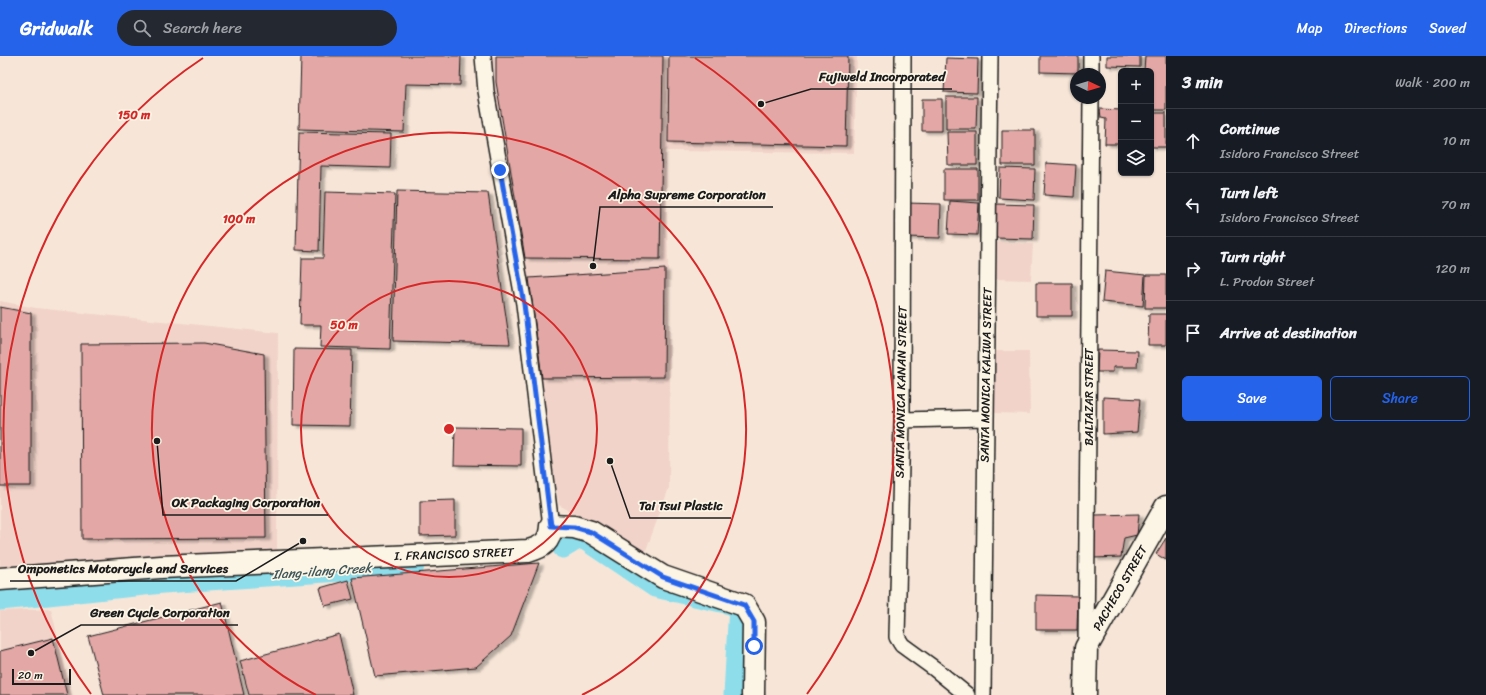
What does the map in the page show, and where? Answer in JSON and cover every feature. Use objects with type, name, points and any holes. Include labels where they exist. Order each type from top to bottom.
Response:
[{"type":"street","points":[[483,56],[486,91],[524,304],[549,534],[574,527],[591,532],[663,577],[744,605],[754,622],[753,695]]},
{"type":"street","name":"SANTA MONICA KANAN STREET","points":[[903,56],[902,420],[898,637],[902,645],[967,695]]},
{"type":"street","name":"SANTA MONICA KALIWA STREET","points":[[982,695],[990,56]]},
{"type":"street","points":[[1091,56],[1091,68]]},
{"type":"street","name":"BALTAZAR STREET","points":[[1085,695],[1091,104]]},
{"type":"street","points":[[902,420],[985,418]]},
{"type":"street","name":"PACHECO STREET","points":[[1086,648],[1166,507]]},
{"type":"street","name":"I. FRANCISCO STREET","points":[[0,580],[161,566],[528,551],[540,548],[549,534]]},
{"type":"shaded area","points":[[488,56],[857,56],[854,153],[666,151],[670,381],[669,488],[645,553],[559,505],[493,112]]},
{"type":"shaded area","points":[[995,242],[1033,244],[1031,280],[995,279]]},
{"type":"shaded area","points":[[0,301],[36,308],[278,333],[277,550],[0,573]]},
{"type":"shaded area","points":[[990,351],[1029,351],[1030,414],[992,413]]},
{"type":"shaded area","points":[[51,609],[72,695],[0,695],[0,611]]},
{"type":"building","points":[[301,56],[461,56],[460,85],[406,84],[404,132],[299,129]]},
{"type":"building","points":[[496,56],[663,56],[660,259],[525,258],[496,82]]},
{"type":"building","points":[[669,56],[848,56],[846,146],[668,142]]},
{"type":"building","points":[[1040,56],[1078,56],[1078,68],[1070,68],[1070,73],[1040,72]]},
{"type":"building","points":[[1107,56],[1140,56],[1140,67],[1107,66]]},
{"type":"building","points":[[1145,56],[1166,56],[1166,110],[1154,110],[1154,68],[1144,68]]},
{"type":"building","points":[[946,58],[978,59],[977,93],[944,92]]},
{"type":"building","points":[[946,97],[977,97],[976,129],[946,129]]},
{"type":"building","points":[[922,99],[942,99],[942,131],[922,131]]},
{"type":"building","points":[[1100,109],[1118,110],[1118,144],[1105,144],[1106,119],[1101,118]]},
{"type":"building","points":[[1154,113],[1166,113],[1166,147],[1154,147]]},
{"type":"building","points":[[1002,130],[1035,130],[1035,165],[1002,165]]},
{"type":"building","points":[[299,132],[391,134],[390,168],[321,166],[319,251],[296,250]]},
{"type":"building","points":[[947,132],[977,132],[977,165],[948,165]]},
{"type":"building","points":[[1046,163],[1076,165],[1074,197],[1044,195]]},
{"type":"building","points":[[1000,168],[1035,169],[1034,200],[999,198]]},
{"type":"building","points":[[944,169],[978,169],[978,200],[944,200]]},
{"type":"building","points":[[397,191],[488,193],[510,344],[393,341]]},
{"type":"building","points":[[325,192],[395,194],[390,349],[320,347],[321,325],[300,325],[302,258],[323,258]]},
{"type":"building","points":[[950,201],[979,203],[977,235],[948,234]]},
{"type":"building","points":[[907,203],[941,204],[940,238],[906,237]]},
{"type":"building","points":[[996,204],[1034,205],[1033,239],[995,238]]},
{"type":"building","points":[[665,269],[664,377],[542,378],[529,278]]},
{"type":"building","points":[[1105,271],[1145,275],[1143,306],[1102,302]]},
{"type":"building","points":[[1146,275],[1166,275],[1166,308],[1145,308]]},
{"type":"building","points":[[1036,283],[1072,283],[1072,316],[1036,316]]},
{"type":"building","points":[[0,307],[31,313],[31,486],[0,486]]},
{"type":"building","points":[[1149,314],[1166,314],[1166,345],[1148,345]]},
{"type":"building","points":[[204,343],[264,354],[266,538],[82,539],[81,344]]},
{"type":"building","points":[[294,349],[352,350],[350,426],[293,425]]},
{"type":"building","points":[[1098,350],[1138,351],[1137,367],[1113,367],[1113,372],[1097,372]]},
{"type":"building","points":[[1103,397],[1140,399],[1137,432],[1103,434]]},
{"type":"building","points":[[455,427],[521,428],[521,466],[454,465]]},
{"type":"building","points":[[455,500],[455,535],[420,536],[420,501]]},
{"type":"building","points":[[1139,514],[1137,535],[1124,538],[1121,557],[1094,558],[1095,515]]},
{"type":"building","points":[[1166,538],[1166,560],[1156,554]]},
{"type":"building","points":[[539,563],[511,636],[476,667],[375,676],[352,578]]},
{"type":"building","points":[[348,580],[353,599],[325,606],[320,588]]},
{"type":"building","points":[[1036,595],[1078,596],[1077,630],[1036,630]]},
{"type":"building","points":[[222,602],[244,695],[104,695],[88,636]]},
{"type":"building","points":[[339,634],[353,695],[249,695],[240,661]]},
{"type":"building","points":[[53,638],[67,695],[0,695],[0,651]]},
{"type":"waterway","name":"Ilang-ilang Creek","points":[[563,548],[581,537],[655,587],[739,606],[734,695]]},
{"type":"waterway","name":"Ilang-ilang Creek","points":[[0,600],[163,583],[414,566]]},
{"type":"place","name":"Fujiweld Incorporated","points":[[761,104]]},
{"type":"place","name":"Alpha Supreme Corporation","points":[[593,266]]},
{"type":"place","name":"OK Packaging Corporation","points":[[157,441]]},
{"type":"place","name":"Tai Tsui Plastic","points":[[610,461]]},
{"type":"place","name":"Omponetics Motorcycle and Services","points":[[303,541]]},
{"type":"place","name":"Green Cycle Corporation","points":[[31,653]]},
{"type":"route","points":[[500,170],[524,304],[551,526],[574,527],[591,532],[663,577],[744,605],[754,622],[754,646]]}]
